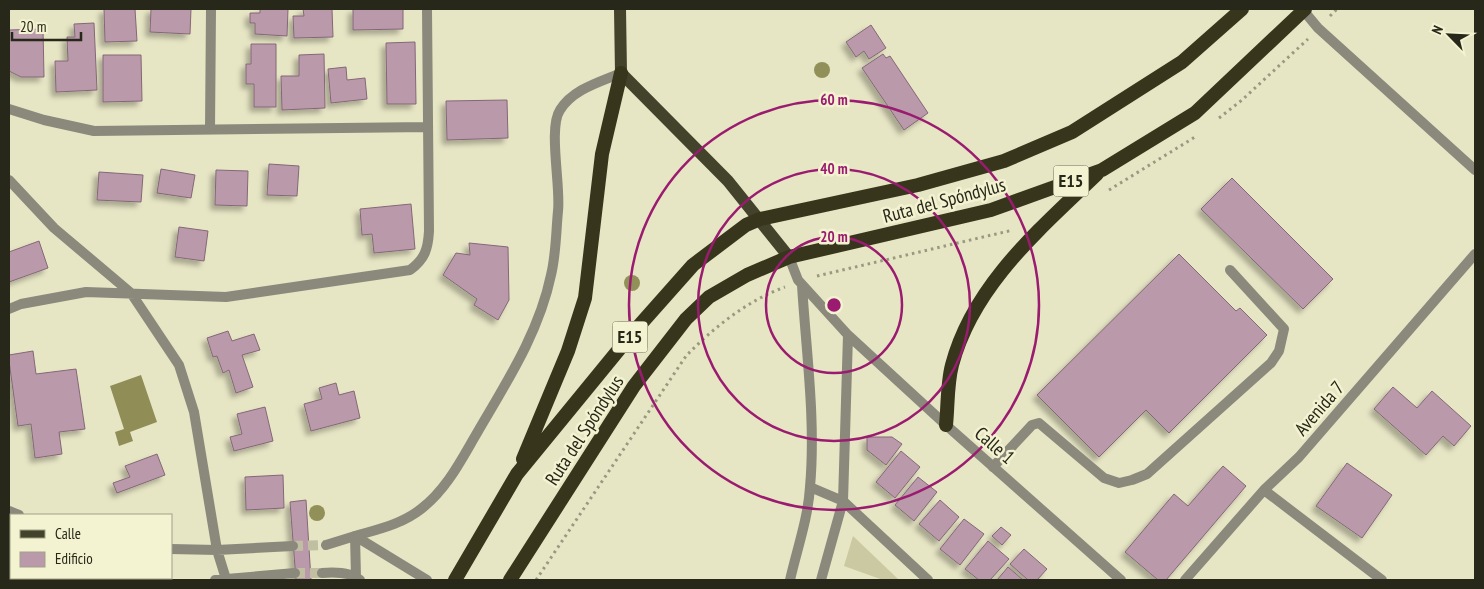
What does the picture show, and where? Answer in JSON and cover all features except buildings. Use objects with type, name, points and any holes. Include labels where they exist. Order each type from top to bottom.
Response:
[{"type":"highway","name":"Ruta del Spóndylus","points":[[455,580],[517,474],[630,336],[693,265],[746,225],[760,219],[918,185],[1004,161],[1072,132],[1182,62],[1242,9]]},
{"type":"highway","name":"Ruta del Spóndylus","points":[[510,580],[634,386],[686,319],[709,297],[747,275],[789,257],[991,210],[1102,170],[1195,112],[1304,10]]},
{"type":"highway","points":[[517,474],[568,351],[585,298],[602,154],[621,73]]},
{"type":"highway","points":[[946,425],[952,366],[962,336],[976,308],[992,282],[1018,253],[1102,170]]},
{"type":"main road","points":[[620,9],[621,73],[728,181],[789,257]]},
{"type":"street","points":[[210,129],[211,9]]},
{"type":"street","points":[[9,309],[21,304],[86,292],[226,297],[410,270],[422,260],[428,247],[427,9]]},
{"type":"street","points":[[1304,10],[1318,28],[1475,170]]},
{"type":"street","points":[[326,545],[398,524],[422,508],[445,485],[460,464],[514,372],[538,318],[551,276],[559,208],[555,127],[559,111],[570,99],[585,88],[621,73]]},
{"type":"street","points":[[9,109],[44,120],[94,131],[156,132],[210,129],[428,126]]},
{"type":"street","points":[[9,180],[54,228],[131,293],[179,366],[194,412],[220,579],[295,573]]},
{"type":"street","name":"Avenida 7","points":[[1185,580],[1264,490],[1299,457],[1475,254]]},
{"type":"street","points":[[789,257],[800,282],[812,438],[810,487],[804,527],[790,580]]},
{"type":"street","points":[[993,467],[1032,425],[1039,423],[1104,478],[1119,483],[1147,474],[1271,363],[1278,351],[1284,329],[1230,270]]},
{"type":"street","name":"Calle 1","points":[[800,282],[848,335],[1120,580]]},
{"type":"street","points":[[821,580],[843,501],[848,335]]},
{"type":"street","points":[[810,487],[843,501],[928,580]]},
{"type":"street","points":[[1264,490],[1382,580]]},
{"type":"street","points":[[355,536],[427,580]]},
{"type":"street","points":[[322,572],[358,578],[355,536]]},
{"type":"street","points":[[172,548],[217,550],[294,546]]},
{"type":"path","points":[[1218,119],[1242,100],[1337,9]]},
{"type":"path","points":[[1106,191],[1187,143],[1203,131]]},
{"type":"path","points":[[536,580],[686,356],[706,335],[727,319],[775,290],[800,282],[1019,228]]},
{"type":"green space","points":[[853,536],[899,580],[883,580],[844,566]]},
{"type":"shaded area","points":[[141,375],[157,422],[130,432],[133,441],[119,446],[115,432],[124,429],[110,386]]},
{"type":"tunnel","points":[[293,546],[326,545]]},
{"type":"tunnel","points":[[295,573],[322,573]]}]
